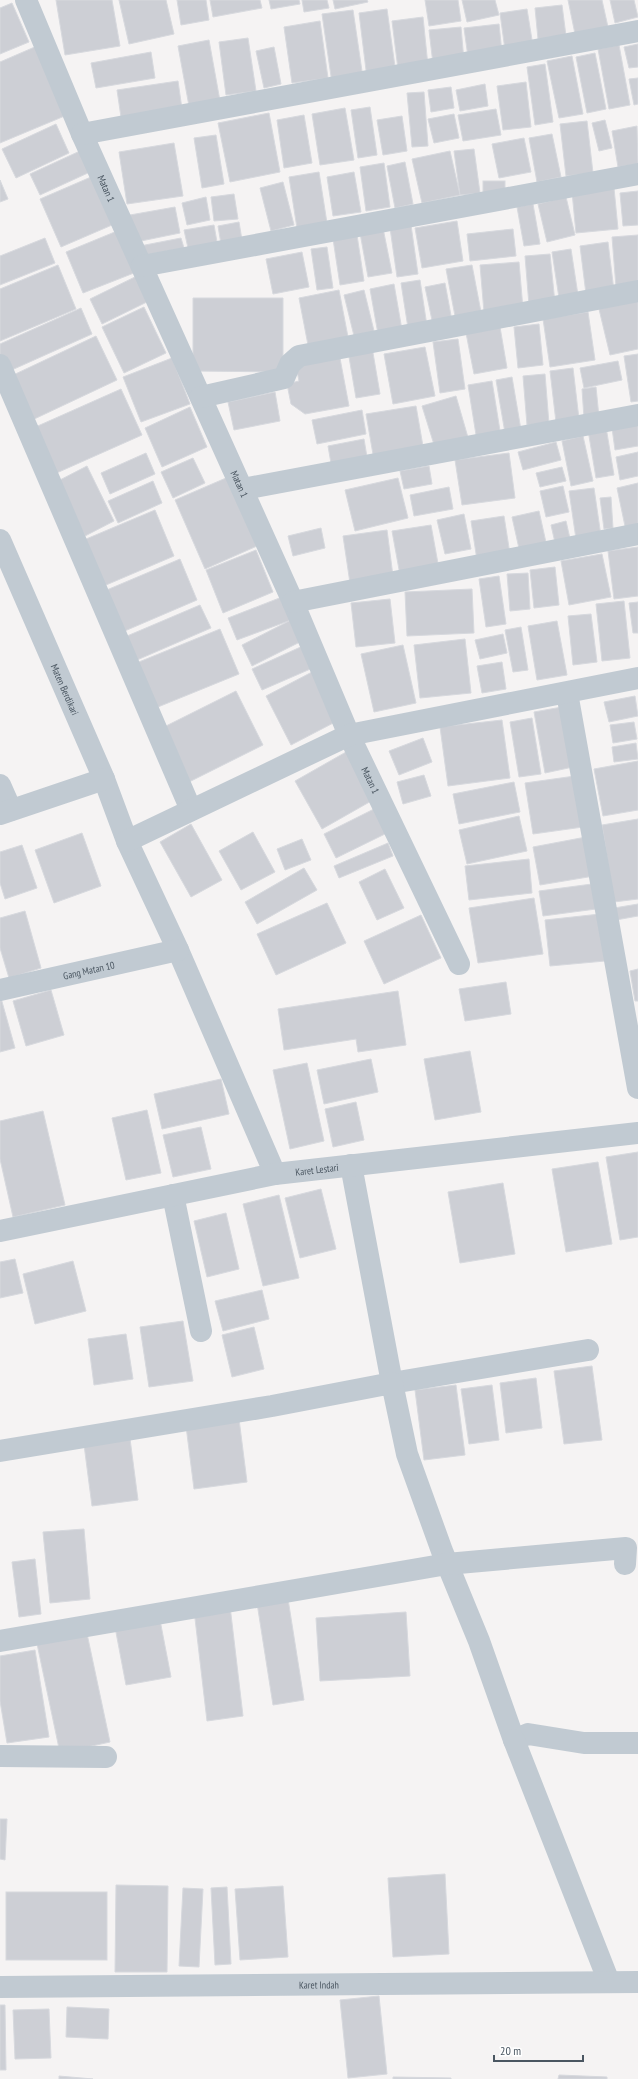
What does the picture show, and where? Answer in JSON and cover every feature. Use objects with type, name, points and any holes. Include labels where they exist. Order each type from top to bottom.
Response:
[{"type":"street","name":"Matan 1","points":[[26,0],[82,134],[243,489],[293,602],[349,735],[459,964]]},
{"type":"street","points":[[82,134],[638,31]]},
{"type":"street","points":[[142,266],[638,174]]},
{"type":"street","points":[[201,397],[284,378],[290,364],[299,356],[638,290]]},
{"type":"street","points":[[0,365],[191,810]]},
{"type":"street","points":[[243,489],[638,415]]},
{"type":"street","points":[[293,602],[638,534]]},
{"type":"street","name":"Maten Berdikari","points":[[0,540],[104,780],[127,841],[178,950],[275,1174]]},
{"type":"street","points":[[127,841],[349,735],[638,678]]},
{"type":"street","points":[[567,693],[638,1088]]},
{"type":"street","points":[[0,785],[5,812],[104,780]]},
{"type":"street","name":"Gang Matan 10","points":[[0,990],[178,950]]},
{"type":"street","name":"Karet Lestari","points":[[0,1231],[275,1174],[638,1133]]},
{"type":"street","points":[[351,1165],[392,1383],[407,1454],[447,1564],[479,1641],[514,1740],[609,1982]]},
{"type":"street","points":[[173,1195],[201,1331]]},
{"type":"street","points":[[0,1451],[272,1406],[392,1383],[588,1350]]},
{"type":"street","points":[[0,1641],[447,1564],[626,1548],[625,1564]]},
{"type":"street","points":[[514,1740],[528,1734],[584,1743],[638,1742]]},
{"type":"street","points":[[0,1756],[106,1757]]},
{"type":"street","name":"Karet Indah","points":[[0,1987],[346,1986],[638,1982]]},
{"type":"building","points":[[56,0],[112,0],[120,46],[65,55]]},
{"type":"building","points":[[119,0],[166,0],[174,34],[129,44]]},
{"type":"building","points":[[177,0],[206,0],[209,20],[181,25]]},
{"type":"building","points":[[210,0],[260,0],[262,8],[213,17]]},
{"type":"building","points":[[269,0],[299,0],[300,4],[271,9]]},
{"type":"building","points":[[302,0],[327,0],[329,8],[304,12]]},
{"type":"building","points":[[333,0],[367,0],[368,2],[335,9]]},
{"type":"building","points":[[425,0],[458,0],[461,21],[429,26]]},
{"type":"building","points":[[462,0],[495,0],[499,15],[467,22]]},
{"type":"building","points":[[568,0],[602,0],[608,27],[575,34]]},
{"type":"building","points":[[610,0],[634,0],[638,17],[615,23]]},
{"type":"building","points":[[12,3],[29,42],[0,54],[0,8]]},
{"type":"building","points":[[562,5],[566,36],[538,39],[535,8]]},
{"type":"building","points":[[387,9],[396,74],[367,78],[359,13]]},
{"type":"building","points":[[527,9],[533,46],[505,50],[500,13]]},
{"type":"building","points":[[353,10],[363,78],[332,83],[322,14]]},
{"type":"building","points":[[423,17],[428,66],[398,69],[392,21]]},
{"type":"building","points":[[320,21],[328,78],[292,83],[284,27]]},
{"type":"building","points":[[499,24],[502,53],[468,57],[464,28]]},
{"type":"building","points":[[461,27],[464,61],[433,64],[429,30]]},
{"type":"building","points":[[248,38],[256,91],[226,95],[219,42]]},
{"type":"building","points":[[209,40],[220,101],[189,106],[178,46]]},
{"type":"building","points":[[638,44],[638,67],[629,68],[624,47]]},
{"type":"building","points":[[619,45],[630,105],[609,109],[598,49]]},
{"type":"building","points":[[37,46],[67,115],[0,143],[0,62]]},
{"type":"building","points":[[274,47],[281,84],[264,88],[256,51]]},
{"type":"building","points":[[151,52],[155,78],[96,88],[91,63]]},
{"type":"building","points":[[595,53],[606,109],[587,113],[576,57]]},
{"type":"building","points":[[572,56],[583,114],[559,118],[547,61]]},
{"type":"building","points":[[545,64],[553,122],[535,125],[527,67]]},
{"type":"building","points":[[638,78],[638,104],[634,105],[629,79]]},
{"type":"building","points":[[178,81],[182,109],[121,117],[117,90]]},
{"type":"building","points":[[526,82],[531,127],[503,130],[497,86]]},
{"type":"building","points":[[485,84],[488,106],[460,111],[456,90]]},
{"type":"building","points":[[451,87],[454,108],[431,112],[428,90]]},
{"type":"building","points":[[424,92],[428,146],[412,147],[407,93]]},
{"type":"building","points":[[370,107],[377,155],[358,158],[351,110]]},
{"type":"building","points":[[345,108],[354,160],[320,165],[312,114]]},
{"type":"building","points":[[496,109],[501,135],[463,141],[458,115]]},
{"type":"building","points":[[269,113],[280,172],[230,182],[218,123]]},
{"type":"building","points":[[454,114],[459,138],[434,143],[428,119]]},
{"type":"building","points":[[304,115],[312,163],[284,168],[277,120]]},
{"type":"building","points":[[402,116],[407,151],[383,155],[377,120]]},
{"type":"building","points":[[605,120],[612,148],[599,151],[592,123]]},
{"type":"building","points":[[587,121],[593,173],[566,176],[560,124]]},
{"type":"building","points":[[56,124],[69,153],[16,178],[2,149]]},
{"type":"building","points":[[637,126],[638,164],[618,167],[612,131]]},
{"type":"building","points":[[552,134],[561,177],[537,182],[529,138]]},
{"type":"building","points":[[216,135],[224,184],[202,188],[194,138]]},
{"type":"building","points":[[524,138],[531,172],[499,178],[492,144]]},
{"type":"building","points":[[174,143],[183,196],[127,204],[119,152]]},
{"type":"building","points":[[474,149],[480,193],[460,195],[454,151]]},
{"type":"building","points":[[80,151],[90,172],[40,195],[30,174]]},
{"type":"building","points":[[450,151],[460,195],[422,203],[412,159]]},
{"type":"building","points":[[405,162],[413,204],[395,208],[387,166]]},
{"type":"building","points":[[384,163],[390,207],[366,211],[360,167]]},
{"type":"building","points":[[319,172],[327,223],[297,228],[289,177]]},
{"type":"building","points":[[354,172],[361,212],[333,216],[327,177]]},
{"type":"building","points":[[91,177],[112,225],[61,247],[40,199]]},
{"type":"building","points":[[0,180],[8,199],[0,202]]},
{"type":"building","points":[[483,181],[505,181],[505,194],[483,194]]},
{"type":"building","points":[[283,182],[294,225],[271,231],[260,188]]},
{"type":"building","points":[[614,188],[618,229],[576,233],[572,192]]},
{"type":"building","points":[[638,191],[638,225],[623,226],[620,193]]},
{"type":"building","points":[[234,194],[238,219],[214,221],[211,197]]},
{"type":"building","points":[[206,197],[210,220],[187,225],[182,203]]},
{"type":"building","points":[[566,197],[575,235],[547,242],[538,204]]},
{"type":"building","points":[[533,204],[540,244],[524,246],[517,207]]},
{"type":"building","points":[[175,207],[180,233],[136,242],[130,215]]},
{"type":"building","points":[[457,221],[463,261],[422,268],[415,228]]},
{"type":"building","points":[[239,222],[242,240],[221,244],[218,226]]},
{"type":"building","points":[[214,225],[217,242],[188,248],[184,230]]},
{"type":"building","points":[[411,225],[418,274],[397,277],[390,228]]},
{"type":"building","points":[[383,228],[392,273],[368,277],[360,233]]},
{"type":"building","points":[[122,229],[139,271],[83,293],[66,252]]},
{"type":"building","points":[[513,229],[516,256],[470,261],[467,234]]},
{"type":"building","points":[[357,235],[364,281],[340,285],[333,239]]},
{"type":"building","points":[[638,235],[638,285],[616,287],[612,237]]},
{"type":"building","points":[[45,238],[55,263],[0,285],[0,256]]},
{"type":"building","points":[[181,238],[184,248],[142,256],[140,246]]},
{"type":"building","points":[[608,242],[614,291],[586,294],[580,246]]},
{"type":"building","points":[[327,247],[333,288],[317,290],[311,249]]},
{"type":"building","points":[[571,249],[578,295],[559,298],[552,252]]},
{"type":"building","points":[[302,252],[309,287],[273,294],[266,259]]},
{"type":"building","points":[[550,254],[555,303],[529,305],[525,256]]},
{"type":"building","points":[[519,262],[523,309],[484,312],[480,265]]},
{"type":"building","points":[[58,265],[76,309],[0,341],[0,289]]},
{"type":"building","points":[[472,265],[481,312],[455,316],[446,269]]},
{"type":"building","points":[[141,274],[153,299],[102,324],[90,299]]},
{"type":"building","points":[[420,280],[427,326],[408,328],[401,283]]},
{"type":"building","points":[[445,283],[452,321],[433,325],[425,287]]},
{"type":"building","points":[[394,284],[402,330],[378,334],[370,289]]},
{"type":"building","points":[[339,290],[348,337],[308,345],[299,298]]},
{"type":"building","points":[[364,290],[375,335],[355,340],[344,295]]},
{"type":"building","points":[[193,298],[283,298],[283,372],[193,371]]},
{"type":"building","points":[[638,300],[638,349],[610,355],[599,309]]},
{"type":"building","points":[[144,307],[166,353],[124,373],[102,327]]},
{"type":"building","points":[[81,308],[92,334],[5,373],[0,360],[0,344]]},
{"type":"building","points":[[588,312],[595,360],[550,367],[543,319]]},
{"type":"building","points":[[539,324],[543,365],[518,368],[514,327]]},
{"type":"building","points":[[500,327],[507,368],[474,374],[466,333]]},
{"type":"building","points":[[96,336],[117,380],[30,421],[9,377]]},
{"type":"building","points":[[458,339],[465,389],[440,393],[433,342]]},
{"type":"building","points":[[372,347],[380,394],[356,398],[348,351]]},
{"type":"building","points":[[425,347],[435,396],[393,404],[384,354]]},
{"type":"building","points":[[339,353],[349,406],[305,414],[291,404],[287,384],[299,381],[296,366]]},
{"type":"building","points":[[638,354],[638,401],[631,402],[624,356]]},
{"type":"building","points":[[172,358],[190,404],[141,422],[123,377]]},
{"type":"building","points":[[618,361],[622,380],[584,388],[580,368]]},
{"type":"building","points":[[573,368],[579,419],[556,422],[550,371]]},
{"type":"building","points":[[545,374],[549,424],[527,425],[523,376]]},
{"type":"building","points":[[512,377],[521,430],[505,433],[496,380]]},
{"type":"building","points":[[492,381],[501,437],[477,441],[468,385]]},
{"type":"building","points":[[596,387],[599,417],[584,418],[582,389]]},
{"type":"building","points":[[121,389],[142,435],[52,475],[31,429]]},
{"type":"building","points":[[275,392],[280,421],[234,430],[228,402]]},
{"type":"building","points":[[456,396],[469,441],[436,451],[422,406]]},
{"type":"building","points":[[416,406],[424,452],[374,460],[366,414]]},
{"type":"building","points":[[190,407],[207,447],[162,467],[145,428]]},
{"type":"building","points":[[362,410],[366,434],[317,444],[312,420]]},
{"type":"building","points":[[638,423],[638,446],[615,450],[612,428]]},
{"type":"building","points":[[606,427],[614,475],[596,478],[588,430]]},
{"type":"building","points":[[583,436],[593,481],[571,486],[562,441]]},
{"type":"building","points":[[364,439],[368,463],[332,469],[328,446]]},
{"type":"building","points":[[556,442],[561,460],[523,470],[518,452]]},
{"type":"building","points":[[638,452],[638,476],[620,480],[616,457]]},
{"type":"building","points":[[146,453],[155,474],[110,494],[101,473]]},
{"type":"building","points":[[509,453],[515,498],[462,505],[455,460]]},
{"type":"building","points":[[193,458],[205,483],[173,498],[161,472]]},
{"type":"building","points":[[87,466],[114,521],[85,536],[58,481]]},
{"type":"building","points":[[429,466],[432,484],[404,489],[400,471]]},
{"type":"building","points":[[562,467],[566,481],[540,487],[536,473]]},
{"type":"building","points":[[226,478],[257,546],[205,569],[175,500]]},
{"type":"building","points":[[398,478],[408,518],[355,531],[345,490]]},
{"type":"building","points":[[153,481],[162,503],[118,523],[108,501]]},
{"type":"building","points":[[638,483],[638,529],[626,531],[617,488]]},
{"type":"building","points":[[563,486],[569,512],[546,517],[540,491]]},
{"type":"building","points":[[449,487],[453,509],[414,516],[410,495]]},
{"type":"building","points":[[594,488],[601,536],[576,539],[569,491]]},
{"type":"building","points":[[611,497],[613,528],[604,529],[600,498]]},
{"type":"building","points":[[155,510],[174,556],[99,588],[79,542]]},
{"type":"building","points":[[539,511],[547,547],[520,553],[512,517]]},
{"type":"building","points":[[464,514],[471,549],[445,554],[437,520]]},
{"type":"building","points":[[504,516],[510,554],[477,560],[471,521]]},
{"type":"building","points":[[566,521],[571,543],[556,547],[551,525]]},
{"type":"building","points":[[431,525],[439,569],[400,575],[392,531]]},
{"type":"building","points":[[321,528],[325,548],[293,556],[288,536]]},
{"type":"building","points":[[387,530],[393,576],[350,583],[343,536]]},
{"type":"building","points":[[638,547],[638,596],[614,599],[608,551]]},
{"type":"building","points":[[256,550],[273,592],[223,613],[206,570]]},
{"type":"building","points":[[602,554],[611,597],[569,605],[561,561]]},
{"type":"building","points":[[180,559],[197,600],[120,633],[102,592]]},
{"type":"building","points":[[555,567],[559,605],[534,608],[530,570]]},
{"type":"building","points":[[528,573],[530,609],[510,611],[507,574]]},
{"type":"building","points":[[499,576],[506,624],[486,627],[479,579]]},
{"type":"building","points":[[472,589],[474,633],[407,636],[405,592]]},
{"type":"building","points":[[282,597],[291,620],[237,640],[228,618]]},
{"type":"building","points":[[390,599],[395,643],[356,647],[351,603]]},
{"type":"building","points":[[624,601],[630,658],[602,661],[596,604]]},
{"type":"building","points":[[638,602],[638,633],[633,633],[629,603]]},
{"type":"building","points":[[200,605],[211,628],[130,663],[120,639]]},
{"type":"building","points":[[591,614],[597,662],[573,665],[568,616]]},
{"type":"building","points":[[291,620],[302,641],[252,666],[242,645]]},
{"type":"building","points":[[557,621],[567,675],[537,680],[528,626]]},
{"type":"building","points":[[521,627],[528,670],[513,672],[505,630]]},
{"type":"building","points":[[220,629],[239,674],[153,709],[134,664]]},
{"type":"building","points":[[503,634],[507,653],[480,659],[475,640]]},
{"type":"building","points":[[465,639],[471,693],[420,698],[414,645]]},
{"type":"building","points":[[305,645],[315,667],[262,690],[252,669]]},
{"type":"building","points":[[403,645],[416,703],[374,712],[361,654]]},
{"type":"building","points":[[502,662],[506,689],[482,693],[477,666]]},
{"type":"building","points":[[314,671],[339,720],[291,745],[266,696]]},
{"type":"building","points":[[236,691],[263,745],[185,784],[158,730]]},
{"type":"building","points":[[635,696],[638,716],[609,722],[604,702]]},
{"type":"building","points":[[562,707],[573,767],[545,773],[534,712]]},
{"type":"building","points":[[532,718],[541,774],[519,777],[510,722]]},
{"type":"building","points":[[502,720],[510,778],[448,786],[440,727]]},
{"type":"building","points":[[634,722],[637,739],[613,743],[610,725]]},
{"type":"building","points":[[423,738],[432,762],[399,775],[389,751]]},
{"type":"building","points":[[636,743],[638,759],[614,762],[612,747]]},
{"type":"building","points":[[346,752],[373,800],[322,829],[295,781]]},
{"type":"building","points":[[638,761],[638,810],[603,816],[594,769]]},
{"type":"building","points":[[424,775],[431,796],[403,804],[397,782]]},
{"type":"building","points":[[575,776],[583,827],[533,834],[525,783]]},
{"type":"building","points":[[514,782],[520,812],[459,824],[453,794]]},
{"type":"building","points":[[374,809],[387,833],[336,858],[324,834]]},
{"type":"building","points":[[519,816],[527,851],[467,864],[459,830]]},
{"type":"building","points":[[638,819],[638,899],[614,902],[602,825]]},
{"type":"building","points":[[191,824],[222,880],[191,897],[160,842]]},
{"type":"building","points":[[253,832],[275,872],[241,890],[219,851]]},
{"type":"building","points":[[82,833],[101,886],[54,903],[35,850]]},
{"type":"building","points":[[586,837],[594,876],[540,885],[533,847]]},
{"type":"building","points":[[302,839],[311,860],[285,870],[277,849]]},
{"type":"building","points":[[388,843],[393,856],[339,878],[334,866]]},
{"type":"building","points":[[22,845],[37,888],[5,899],[0,883],[0,852]]},
{"type":"building","points":[[529,859],[532,893],[469,900],[465,866]]},
{"type":"building","points":[[304,868],[317,890],[257,924],[245,902]]},
{"type":"building","points":[[385,869],[404,908],[377,920],[359,882]]},
{"type":"building","points":[[592,884],[596,909],[543,916],[539,891]]},
{"type":"building","points":[[534,898],[543,954],[478,963],[469,908]]},
{"type":"building","points":[[327,903],[346,943],[276,975],[257,934]]},
{"type":"building","points":[[638,904],[638,916],[616,920],[614,908]]},
{"type":"building","points":[[25,911],[41,968],[9,978],[0,948],[0,918]]},
{"type":"building","points":[[600,914],[605,961],[550,966],[545,920]]},
{"type":"building","points":[[421,915],[441,958],[384,984],[364,941]]},
{"type":"building","points":[[638,969],[638,1001],[635,1001],[630,971]]},
{"type":"building","points":[[506,982],[511,1014],[465,1021],[459,989]]},
{"type":"building","points":[[51,990],[64,1035],[26,1046],[13,1001]]},
{"type":"building","points":[[398,991],[406,1045],[358,1052],[356,1039],[284,1050],[278,1009]]},
{"type":"building","points":[[1,998],[15,1048],[0,1052],[0,999]]},
{"type":"building","points":[[470,1051],[481,1112],[435,1120],[424,1059]]},
{"type":"building","points":[[371,1059],[378,1092],[324,1104],[317,1070]]},
{"type":"building","points":[[307,1063],[324,1141],[290,1149],[273,1070]]},
{"type":"building","points":[[221,1079],[229,1114],[162,1129],[154,1094]]},
{"type":"building","points":[[356,1102],[364,1140],[333,1147],[325,1109]]},
{"type":"building","points":[[147,1110],[161,1173],[126,1180],[112,1118]]},
{"type":"building","points":[[43,1111],[65,1205],[13,1217],[0,1159],[0,1121]]},
{"type":"building","points":[[201,1127],[211,1169],[173,1177],[163,1135]]},
{"type":"building","points":[[638,1152],[638,1237],[620,1240],[606,1157]]},
{"type":"building","points":[[598,1162],[612,1244],[566,1252],[552,1169]]},
{"type":"building","points":[[503,1183],[515,1254],[460,1263],[448,1192]]},
{"type":"building","points":[[321,1189],[336,1249],[300,1258],[285,1198]]},
{"type":"building","points":[[279,1195],[299,1278],[263,1286],[243,1204]]},
{"type":"building","points":[[226,1213],[239,1269],[207,1277],[194,1221]]},
{"type":"building","points":[[15,1259],[23,1293],[0,1298],[0,1262]]},
{"type":"building","points":[[73,1261],[86,1311],[35,1324],[23,1274]]},
{"type":"building","points":[[262,1290],[269,1319],[223,1331],[215,1301]]},
{"type":"building","points":[[183,1321],[193,1381],[149,1387],[140,1327]]},
{"type":"building","points":[[254,1327],[264,1369],[232,1377],[222,1335]]},
{"type":"building","points":[[126,1334],[133,1379],[94,1385],[88,1339]]},
{"type":"building","points":[[592,1366],[602,1440],[564,1444],[554,1371]]},
{"type":"building","points":[[536,1378],[542,1428],[506,1433],[500,1383]]},
{"type":"building","points":[[456,1385],[465,1455],[424,1460],[415,1390]]},
{"type":"building","points":[[492,1385],[499,1440],[469,1444],[461,1389]]},
{"type":"building","points":[[239,1419],[247,1482],[194,1489],[186,1426]]},
{"type":"building","points":[[129,1431],[138,1500],[92,1506],[83,1437]]},
{"type":"building","points":[[84,1529],[90,1599],[50,1603],[43,1532]]},
{"type":"building","points":[[35,1559],[41,1614],[19,1617],[12,1562]]},
{"type":"building","points":[[288,1599],[304,1700],[273,1705],[257,1603]]},
{"type":"building","points":[[230,1606],[243,1716],[207,1721],[194,1610]]},
{"type":"building","points":[[406,1612],[410,1676],[320,1681],[316,1618]]},
{"type":"building","points":[[160,1620],[171,1677],[126,1685],[115,1627]]},
{"type":"building","points":[[86,1629],[110,1742],[60,1753],[36,1639]]},
{"type":"building","points":[[35,1650],[49,1737],[7,1743],[0,1701],[0,1656]]},
{"type":"building","points":[[0,1819],[7,1819],[5,1860],[0,1859]]},
{"type":"building","points":[[445,1874],[449,1954],[393,1957],[388,1878]]},
{"type":"building","points":[[116,1885],[168,1886],[167,1972],[115,1972]]},
{"type":"building","points":[[283,1886],[288,1957],[240,1960],[235,1889]]},
{"type":"building","points":[[227,1887],[231,1964],[215,1965],[211,1888]]},
{"type":"building","points":[[183,1888],[203,1889],[199,1967],[179,1966]]},
{"type":"building","points":[[6,1892],[107,1892],[107,1960],[6,1960]]},
{"type":"building","points":[[379,1996],[387,2074],[348,2078],[340,2000]]},
{"type":"building","points":[[0,2005],[5,2005],[6,2070],[0,2070]]},
{"type":"building","points":[[67,2007],[109,2009],[108,2039],[66,2037]]},
{"type":"building","points":[[49,2009],[51,2058],[15,2059],[13,2010]]},
{"type":"building","points":[[559,2075],[607,2077],[607,2079],[558,2079]]},
{"type":"building","points":[[59,2076],[93,2079],[59,2079]]},
{"type":"building","points":[[393,2077],[451,2078],[451,2079],[393,2079]]}]
